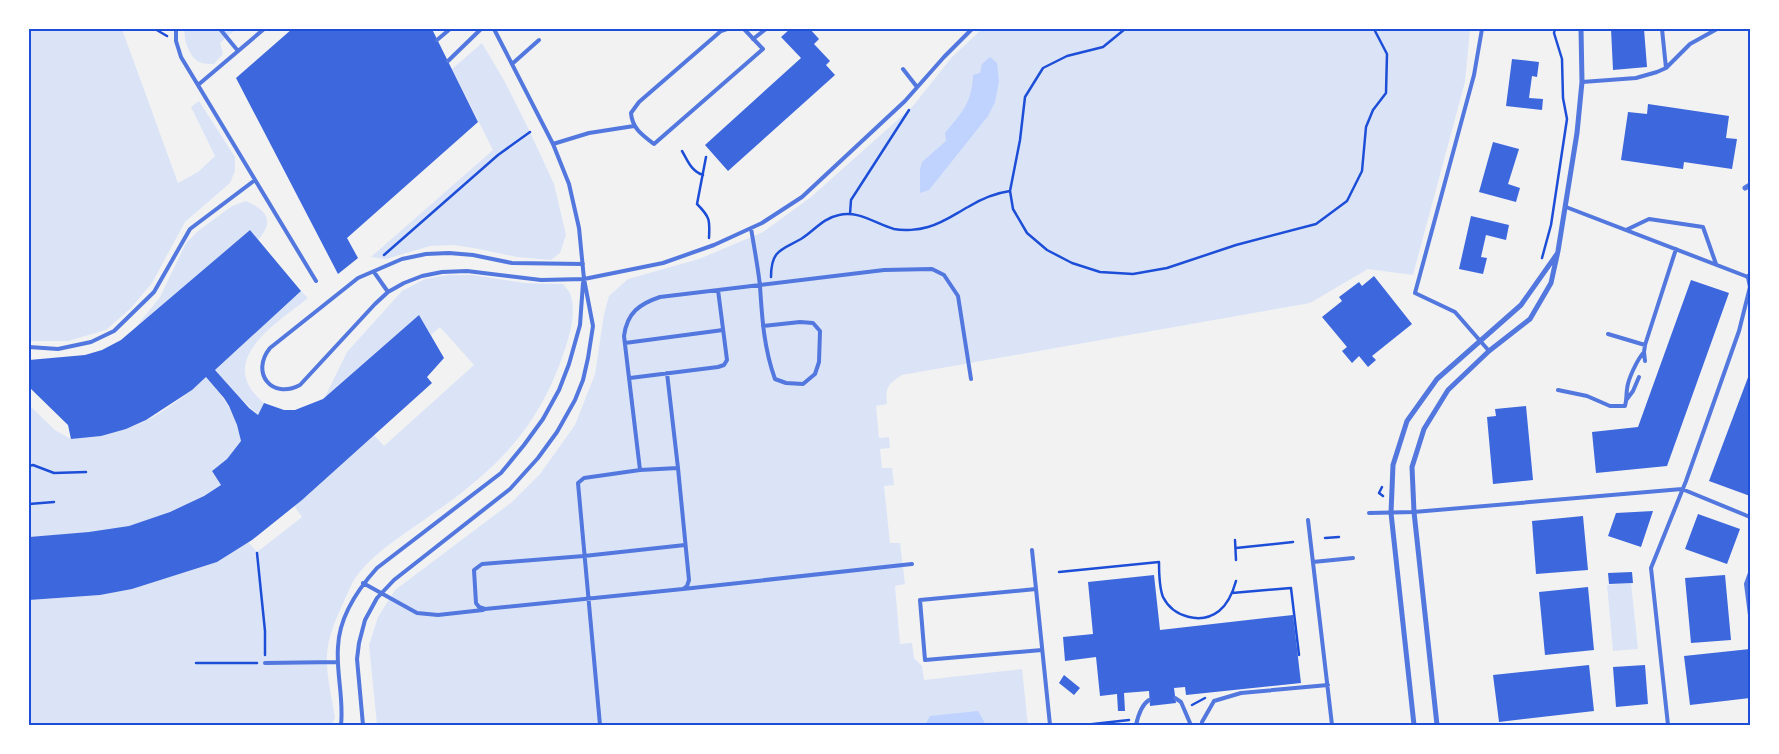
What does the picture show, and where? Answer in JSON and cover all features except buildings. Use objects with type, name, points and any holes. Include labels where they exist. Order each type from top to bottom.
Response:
[{"type":"street","points":[[1437,725],[1414,512],[1412,467],[1424,429],[1448,390],[1489,351],[1530,319],[1551,284],[1566,207],[1577,133],[1582,82],[1581,29]]},
{"type":"street","points":[[1413,725],[1391,513],[1393,465],[1407,421],[1437,379],[1521,306],[1558,251]]},
{"type":"lane","points":[[176,29],[176,41],[181,57],[316,281]]},
{"type":"lane","points":[[220,29],[238,51]]},
{"type":"lane","points":[[198,85],[264,29]]},
{"type":"lane","points":[[438,40],[450,29]]},
{"type":"lane","points":[[448,61],[481,29]]},
{"type":"lane","points":[[363,725],[357,659],[365,620],[377,598],[394,580],[510,489],[538,458],[557,432],[575,400],[583,380],[588,358],[593,326],[582,264],[579,228],[569,184],[553,144],[494,29]]},
{"type":"lane","points":[[727,29],[721,31],[639,102],[631,113],[631,122],[638,132],[654,144],[762,49],[744,29]]},
{"type":"lane","points":[[753,39],[766,29]]},
{"type":"lane","points":[[582,264],[512,263],[473,255],[442,253],[402,259],[358,278],[270,348],[262,362],[263,375],[274,387],[282,390],[293,389],[300,385],[388,292],[422,276],[442,272],[467,271],[541,280],[584,278],[663,263],[708,247],[762,223],[802,197],[910,95],[972,29]]},
{"type":"lane","points":[[1482,29],[1474,75],[1415,293],[1455,312],[1489,351]]},
{"type":"lane","points":[[1662,29],[1666,68]]},
{"type":"lane","points":[[1582,82],[1636,78],[1657,72],[1666,68],[1690,44],[1717,29]]},
{"type":"lane","points":[[512,64],[539,40]]},
{"type":"lane","points":[[903,69],[917,87]]},
{"type":"lane","points":[[553,144],[589,133],[634,126]]},
{"type":"lane","points":[[29,348],[58,349],[91,342],[114,332],[154,292],[190,229],[255,180]]},
{"type":"lane","points":[[1566,207],[1749,276],[1750,287],[1739,331],[1682,490],[1651,568],[1668,725]]},
{"type":"lane","points":[[1626,230],[1649,218],[1703,227],[1716,264]]},
{"type":"lane","points":[[750,228],[759,284],[763,326],[769,362],[775,379],[786,383],[803,384],[815,374],[819,362],[820,331],[813,323],[800,322],[763,326]]},
{"type":"lane","points":[[1645,361],[1644,352],[1676,249]]},
{"type":"lane","points":[[640,470],[625,343],[626,325],[635,310],[646,302],[660,297],[884,270],[932,268],[944,275],[958,296],[971,380]]},
{"type":"lane","points":[[374,272],[388,292]]},
{"type":"lane","points":[[341,725],[338,647],[341,628],[363,583],[377,568],[500,473],[543,419],[559,390],[569,364],[580,325],[584,278]]},
{"type":"lane","points":[[630,378],[718,367],[724,364],[727,360],[718,290]]},
{"type":"lane","points":[[625,343],[723,330]]},
{"type":"lane","points":[[1608,334],[1646,345]]},
{"type":"lane","points":[[1558,390],[1587,396],[1610,406],[1625,406],[1627,399],[1626,389],[1638,358],[1644,352]]},
{"type":"lane","points":[[667,373],[689,580],[684,589]]},
{"type":"lane","points":[[1627,399],[1634,391],[1639,377]]},
{"type":"lane","points":[[600,725],[578,483],[584,478],[640,470],[678,468]]},
{"type":"lane","points":[[1369,513],[1414,512],[1682,490],[1750,517]]},
{"type":"lane","points":[[1308,520],[1332,725]]},
{"type":"lane","points":[[485,609],[476,603],[474,570],[482,564],[584,556],[685,545]]},
{"type":"lane","points":[[1032,550],[1050,725]]},
{"type":"lane","points":[[1313,562],[1353,558]]},
{"type":"lane","points":[[363,583],[417,613],[438,615],[912,564]]},
{"type":"lane","points":[[1750,574],[1748,584],[1750,616]]},
{"type":"lane","points":[[1036,589],[920,600],[925,660],[1042,650]]},
{"type":"lane","points":[[265,663],[338,662]]},
{"type":"lane","points":[[1202,722],[1214,701],[1241,693],[1328,685]]},
{"type":"lane","points":[[1175,698],[1181,702],[1190,723]]},
{"type":"lane","points":[[1136,725],[1145,702],[1149,700]]},
{"type":"path","points":[[155,29],[176,41]]},
{"type":"path","points":[[1125,29],[1103,47],[1067,56],[1043,68],[1025,96],[1020,140],[1010,191],[1013,210],[1027,233],[1047,250],[1072,263],[1100,272],[1133,274],[1167,268],[1236,245],[1316,224],[1346,201],[1362,171],[1366,127],[1373,110],[1386,93],[1387,54],[1374,29]]},
{"type":"path","points":[[1542,260],[1551,225],[1567,119],[1563,98],[1562,59],[1554,33],[1555,29]]},
{"type":"path","points":[[850,214],[851,200],[914,100],[910,95]]},
{"type":"path","points":[[384,255],[498,155],[530,132]]},
{"type":"path","points":[[682,151],[696,173],[703,175]]},
{"type":"path","points":[[706,157],[697,204],[706,213],[710,221],[708,247]]},
{"type":"path","points":[[772,283],[771,263],[774,256],[784,247],[802,238],[821,222],[838,215],[850,214],[894,229],[926,228],[944,222],[969,206],[998,193],[1010,191]]},
{"type":"path","points":[[29,466],[54,473],[86,472]]},
{"type":"path","points":[[1385,480],[1379,493],[1392,504]]},
{"type":"path","points":[[29,504],[54,502]]},
{"type":"path","points":[[1325,538],[1339,537]]},
{"type":"path","points":[[1235,540],[1236,560]]},
{"type":"path","points":[[1236,548],[1293,542]]},
{"type":"path","points":[[196,663],[265,663],[265,631],[257,553]]},
{"type":"path","points":[[1059,572],[1159,562],[1162,595],[1177,612],[1188,617],[1208,616],[1219,611],[1232,593],[1236,581]]},
{"type":"path","points":[[1232,593],[1291,588],[1299,655]]},
{"type":"path","points":[[1189,704],[1193,705],[1209,696]]},
{"type":"path","points":[[1084,725],[1131,720]]},
{"type":"shaded area","points":[[29,29],[122,29],[178,183],[198,172],[215,156],[191,107],[199,101],[235,157],[235,171],[230,183],[185,222],[152,283],[131,308],[106,330],[68,341],[29,341]]},
{"type":"shaded area","points":[[185,29],[236,29],[220,43],[223,54],[214,64],[206,64],[197,61],[192,56],[185,40]]},
{"type":"shaded area","points":[[982,29],[1470,29],[1465,82],[1413,275],[1368,269],[1310,303],[902,375],[888,386],[887,404],[876,406],[879,438],[889,437],[890,448],[880,449],[882,468],[892,468],[894,485],[884,486],[890,543],[900,543],[905,584],[895,586],[900,644],[912,643],[914,658],[922,666],[924,680],[1022,669],[1028,725],[377,725],[369,645],[378,617],[395,590],[512,502],[540,474],[575,425],[595,374],[604,314],[609,296],[628,279],[699,259],[763,232],[811,197],[912,107],[952,57]]},
{"type":"shaded area","points":[[482,43],[505,82],[554,184],[566,235],[560,253],[551,260],[517,257],[453,245],[430,246],[386,259],[371,257],[493,150],[452,69]]},
{"type":"shaded area","points":[[246,201],[264,212],[266,217],[266,227],[258,240],[250,230],[132,332],[160,297],[186,243],[198,231],[232,206]]},
{"type":"shaded area","points":[[448,275],[473,275],[525,283],[563,284],[571,296],[573,317],[570,332],[554,379],[542,403],[512,445],[495,464],[455,498],[381,551],[354,580],[336,620],[328,648],[327,671],[335,718],[331,725],[29,725],[29,600],[100,595],[132,589],[217,562],[248,542],[257,552],[302,517],[294,506],[374,435],[384,446],[474,365],[440,327],[431,335],[419,315],[325,397],[347,352],[402,291],[425,279]]},
{"type":"shaded area","points":[[301,291],[308,298],[261,337],[252,349],[246,362],[245,375],[251,389],[264,403],[258,415],[215,370]]},
{"type":"shaded area","points":[[206,377],[228,406],[241,441],[227,459],[212,471],[221,485],[177,509],[129,526],[92,532],[29,537],[29,405],[55,430],[71,439],[91,436],[125,429],[147,420],[188,393]]},
{"type":"shaded area","points":[[1631,583],[1638,649],[1613,651],[1607,585]]},
{"type":"water","points":[[990,57],[997,63],[999,81],[995,102],[988,116],[929,190],[920,193],[920,169],[922,162],[946,141],[945,133],[968,101],[973,75],[980,73],[982,64]]},
{"type":"water","points":[[978,711],[986,725],[925,725],[930,716]]}]
